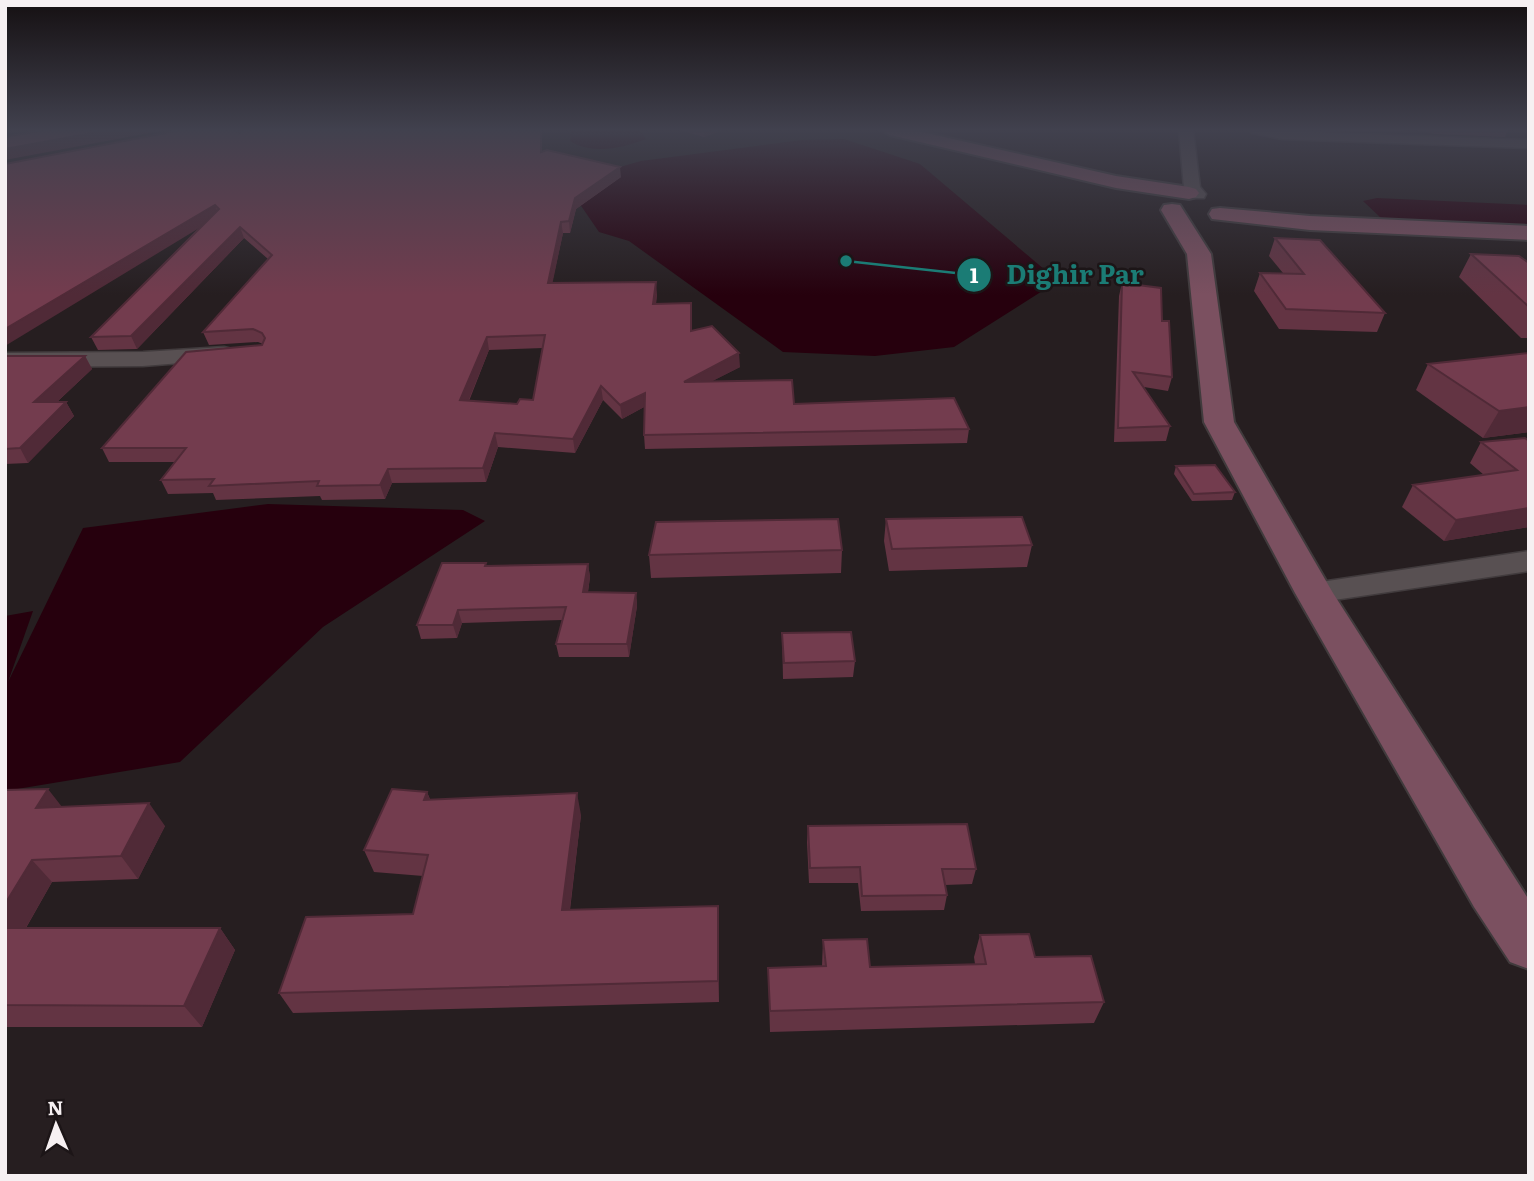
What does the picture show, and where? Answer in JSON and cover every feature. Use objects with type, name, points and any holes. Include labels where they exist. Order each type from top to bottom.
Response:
[{"type":"street","points":[[1119,185],[1168,208],[1195,215],[1220,211],[1310,223],[1529,233]]},
{"type":"street","points":[[1132,185],[1194,193],[1220,211]]},
{"type":"street","points":[[1192,185],[1194,193]]},
{"type":"street","points":[[1194,193],[1167,194],[1160,201],[1168,208],[1199,254],[1219,422],[1314,593],[1492,891],[1529,944]]},
{"type":"street","points":[[1199,254],[1220,211]]},
{"type":"street","points":[[5,360],[143,359],[244,352]]},
{"type":"street","points":[[1314,593],[1529,561]]},
{"type":"shaded area","points":[[589,185],[945,185],[1058,281],[954,347],[875,356],[783,352],[629,241],[599,232],[575,197]]},
{"type":"shaded area","points":[[1377,198],[1529,205],[1529,227],[1390,222],[1382,219],[1363,201]]},
{"type":"shaded area","points":[[268,504],[463,510],[485,521],[323,627],[180,762],[5,791],[5,616],[33,611],[8,682],[83,528]]},
{"type":"building","points":[[5,185],[594,185],[575,198],[569,221],[561,222],[548,283],[656,282],[653,304],[691,303],[691,331],[712,326],[739,353],[684,382],[792,380],[794,404],[954,398],[969,429],[644,435],[645,393],[620,405],[601,386],[573,439],[495,433],[483,468],[388,469],[380,485],[317,486],[319,481],[209,486],[214,479],[161,480],[186,448],[102,448],[186,352],[262,345],[265,338],[262,333],[253,329],[203,332],[272,255],[240,227],[131,336],[91,337],[219,209],[215,205],[5,329]],"holes":[[[545,335],[533,400],[520,399],[517,404],[460,400],[487,337]]]},
{"type":"building","points":[[1275,238],[1320,240],[1385,313],[1286,309],[1260,273],[1304,274]]},
{"type":"building","points":[[1471,254],[1519,256],[1529,263],[1529,307]]},
{"type":"building","points":[[1122,283],[1161,288],[1162,321],[1169,321],[1172,377],[1133,372],[1170,426],[1118,428]]},
{"type":"building","points":[[1529,353],[1529,407],[1499,411],[1428,364]]},
{"type":"building","points":[[5,356],[85,356],[34,402],[66,402],[20,448],[5,449]]},
{"type":"building","points":[[1525,438],[1529,441],[1529,508],[1456,520],[1413,485],[1517,470],[1481,442]]},
{"type":"building","points":[[1215,465],[1235,492],[1194,494],[1176,466]]},
{"type":"building","points":[[1022,517],[1032,545],[892,549],[886,519]]},
{"type":"building","points":[[838,519],[842,550],[649,555],[656,522]]},
{"type":"building","points":[[442,563],[486,563],[485,566],[588,564],[583,592],[636,593],[627,644],[556,644],[566,607],[458,610],[453,625],[417,625]]},
{"type":"building","points":[[851,632],[855,661],[784,663],[782,633]]},
{"type":"building","points":[[48,789],[36,808],[149,803],[121,856],[32,860],[5,904],[5,790]]},
{"type":"building","points":[[392,789],[427,792],[424,800],[577,793],[562,910],[718,906],[718,981],[279,993],[306,917],[413,914],[428,855],[364,850]]},
{"type":"building","points":[[967,824],[976,869],[942,869],[947,895],[862,896],[860,867],[810,868],[808,826]]},
{"type":"building","points":[[5,928],[220,928],[184,1006],[5,1005]]},
{"type":"building","points":[[1029,934],[1035,957],[1091,956],[1104,1002],[770,1011],[768,968],[826,966],[823,940],[867,939],[870,967],[986,964],[980,935]]},
{"type":"place","name":"Dighir Par","points":[[846,261]]}]
